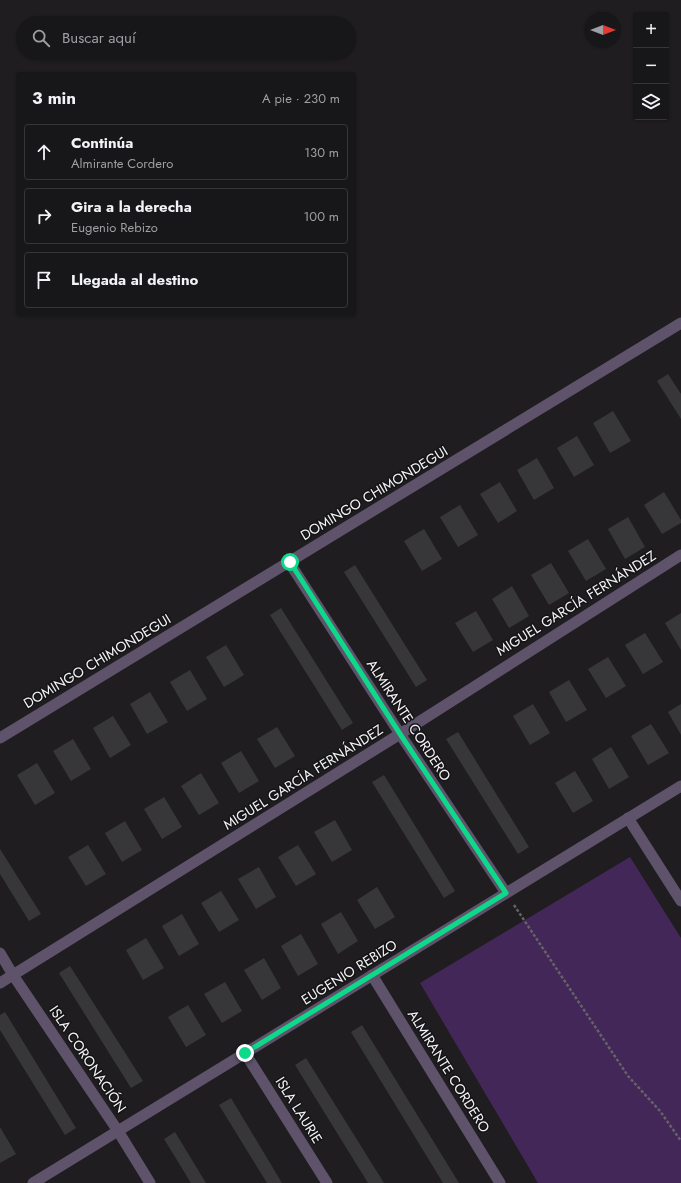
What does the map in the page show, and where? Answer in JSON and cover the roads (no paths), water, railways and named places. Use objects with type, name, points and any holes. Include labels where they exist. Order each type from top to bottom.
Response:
[{"type":"street","name":"DOMINGO CHIMONDEGUI","points":[[0,738],[681,323]]},
{"type":"street","name":"MIGUEL GARCÍA FERNÁNDEZ","points":[[0,983],[400,734],[681,555]]},
{"type":"street","name":"ALMIRANTE CORDERO","points":[[290,562],[400,734],[506,893]]},
{"type":"street","name":"EUGENIO REBIZO","points":[[33,1183],[681,786]]},
{"type":"street","points":[[628,818],[681,901]]},
{"type":"street","name":"ISLA CORONACIÓN","points":[[0,953],[13,976],[118,1131],[150,1183]]},
{"type":"street","name":"ALMIRANTE CORDERO","points":[[372,975],[500,1183]]},
{"type":"street","name":"ISLA LAURIE","points":[[245,1053],[327,1183]]}]
